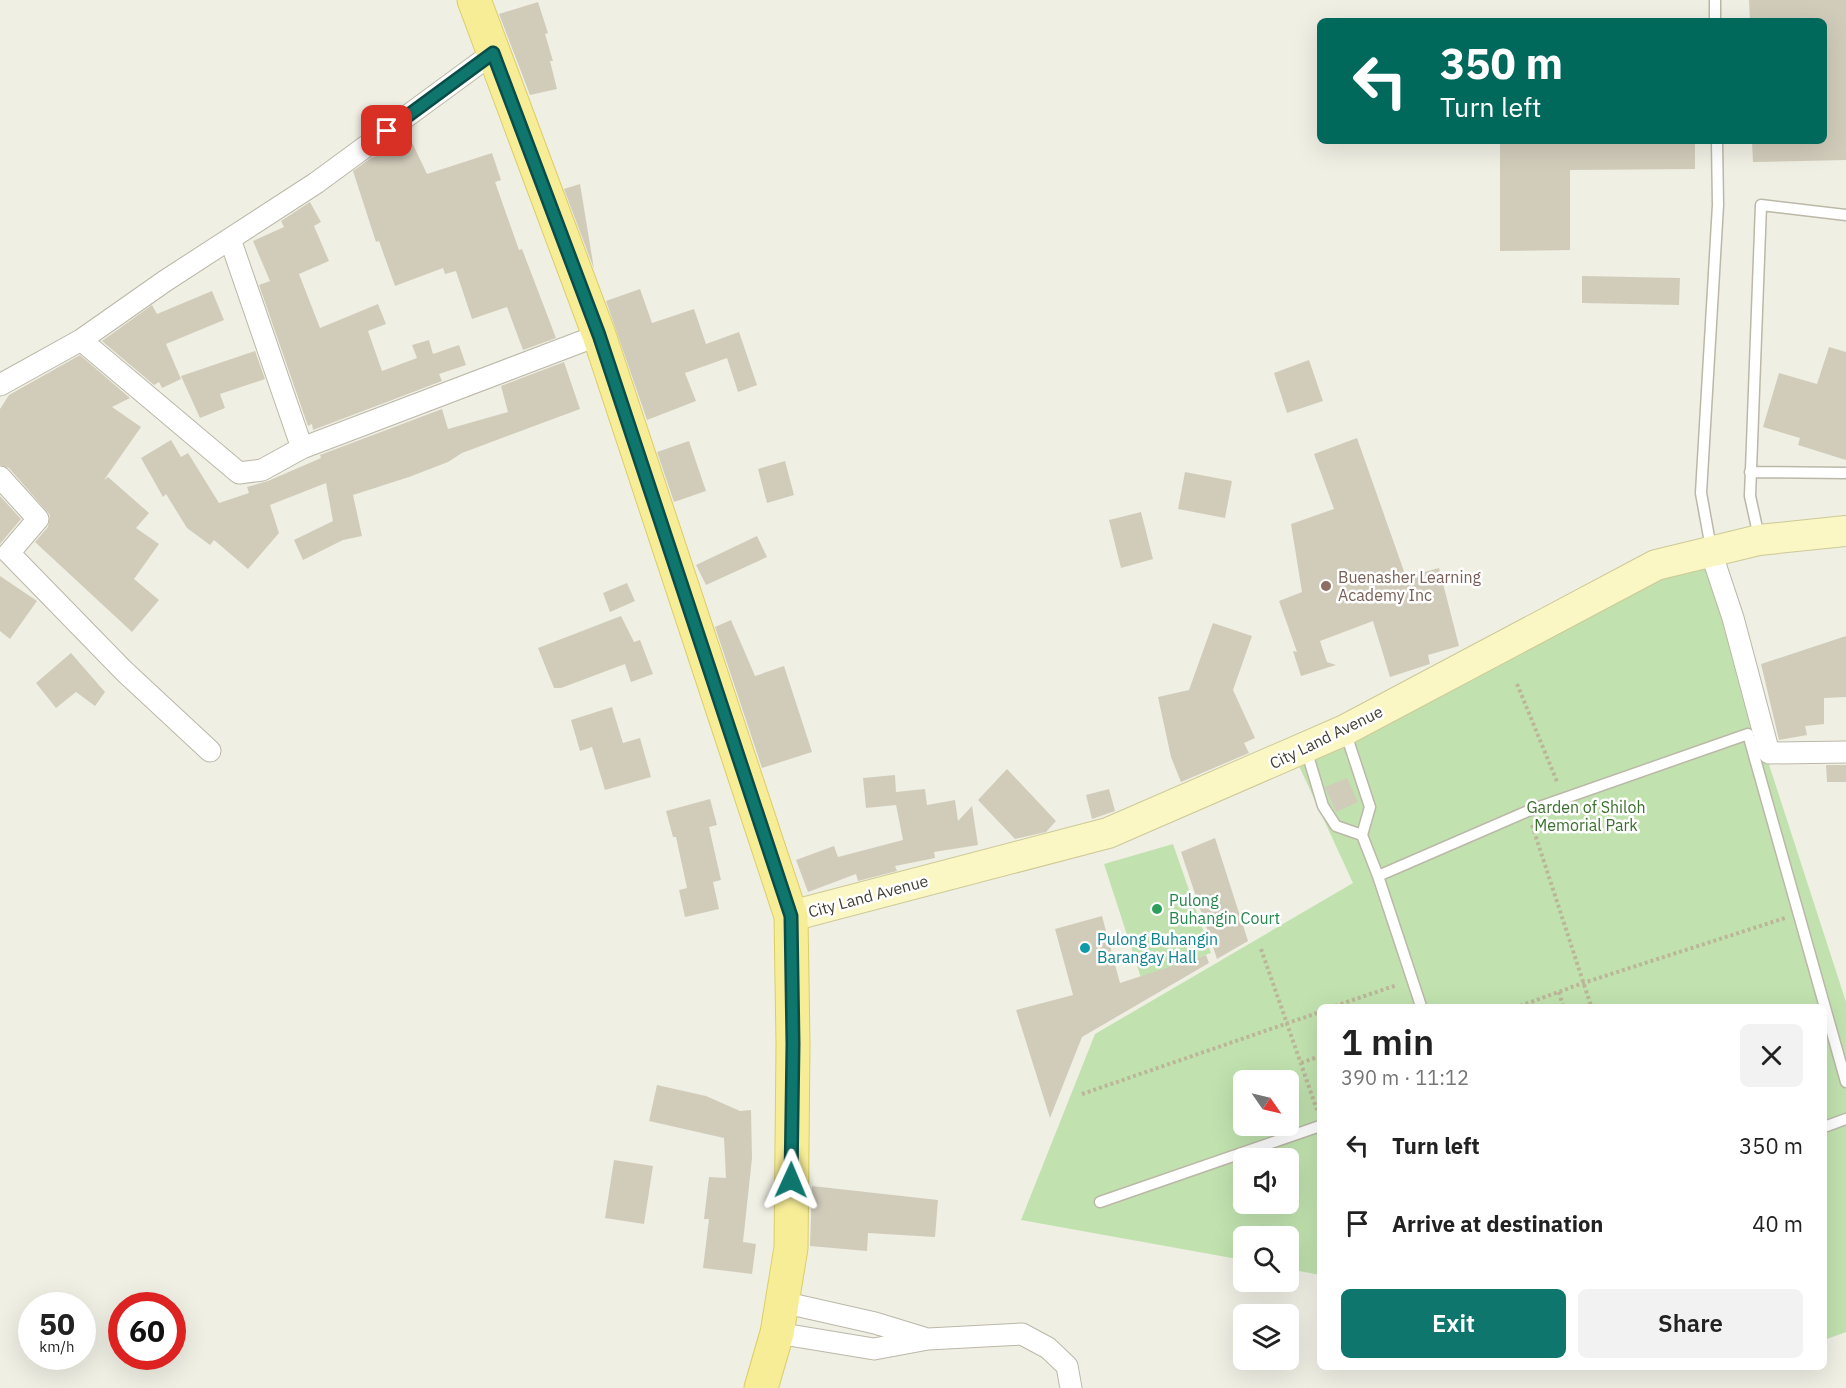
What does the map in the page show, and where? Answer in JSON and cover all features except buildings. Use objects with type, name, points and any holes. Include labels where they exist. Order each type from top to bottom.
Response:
[{"type":"main road","points":[[474,0],[599,335],[791,916],[793,1044],[790,1248],[779,1318],[761,1388]]},
{"type":"street","points":[[0,385],[81,340],[316,183],[493,53]]},
{"type":"street","points":[[230,239],[302,448]]},
{"type":"street","points":[[81,340],[239,473],[262,470],[302,448],[599,335]]},
{"type":"street","points":[[0,477],[38,519],[9,553],[124,671],[210,751]]},
{"type":"street","name":"City Land Avenue","points":[[791,916],[1108,833],[1306,749],[1345,730],[1656,564],[1759,540],[1846,531]]},
{"type":"street","points":[[1711,552],[1733,618],[1769,753],[1846,752]]},
{"type":"street","points":[[779,1318],[874,1349],[928,1339],[1022,1334],[1048,1348],[1067,1366],[1071,1388]]},
{"type":"street","points":[[779,1318],[875,1323],[928,1339]]},
{"type":"lane","points":[[1714,0],[1715,18]]},
{"type":"lane","points":[[1711,552],[1701,493],[1718,205],[1717,144]]},
{"type":"lane","points":[[1759,540],[1750,496],[1750,472],[1761,205],[1846,215]]},
{"type":"lane","points":[[1750,472],[1846,474]]},
{"type":"lane","points":[[1345,730],[1370,807],[1362,835],[1420,1004]]},
{"type":"lane","points":[[1378,876],[1528,811],[1748,734],[1823,1004]]},
{"type":"lane","points":[[1306,749],[1323,806],[1336,826],[1362,835]]},
{"type":"lane","points":[[1827,1017],[1846,1082]]},
{"type":"lane","points":[[1827,1126],[1846,1119]]},
{"type":"lane","points":[[1100,1203],[1317,1127]]},
{"type":"path","points":[[1517,684],[1564,798]]},
{"type":"path","points":[[1528,811],[1590,1004]]},
{"type":"path","points":[[1526,1004],[1583,983],[1797,914]]},
{"type":"path","points":[[1262,949],[1289,1023],[1317,1112]]},
{"type":"path","points":[[1341,1004],[1412,980]]},
{"type":"path","points":[[1559,992],[1562,1004]]},
{"type":"path","points":[[1082,1094],[1317,1013]]},
{"type":"path","points":[[1301,1063],[1317,1057]]},
{"type":"green space","name":"Garden of Shiloh Memorial Park","points":[[1711,552],[1741,678],[1846,1002],[1846,1332],[1827,1339],[1827,1004],[1317,1004],[1317,1274],[1299,1271],[1299,1226],[1233,1226],[1233,1258],[1021,1220],[1095,1034],[1353,883],[1294,755]]},
{"type":"green space","name":"Pulong Buhangin Court","points":[[1173,844],[1211,953],[1141,978],[1104,864]]},
{"type":"place","name":"Buenasher Learning Academy Inc","points":[[1326,586]]},
{"type":"place","name":"Pulong Buhangin Court","points":[[1157,909]]},
{"type":"place","name":"Pulong Buhangin Barangay Hall","points":[[1085,948]]},
{"type":"route","points":[[387,131],[493,53],[599,335],[791,916],[793,1044],[791,1180]]}]
